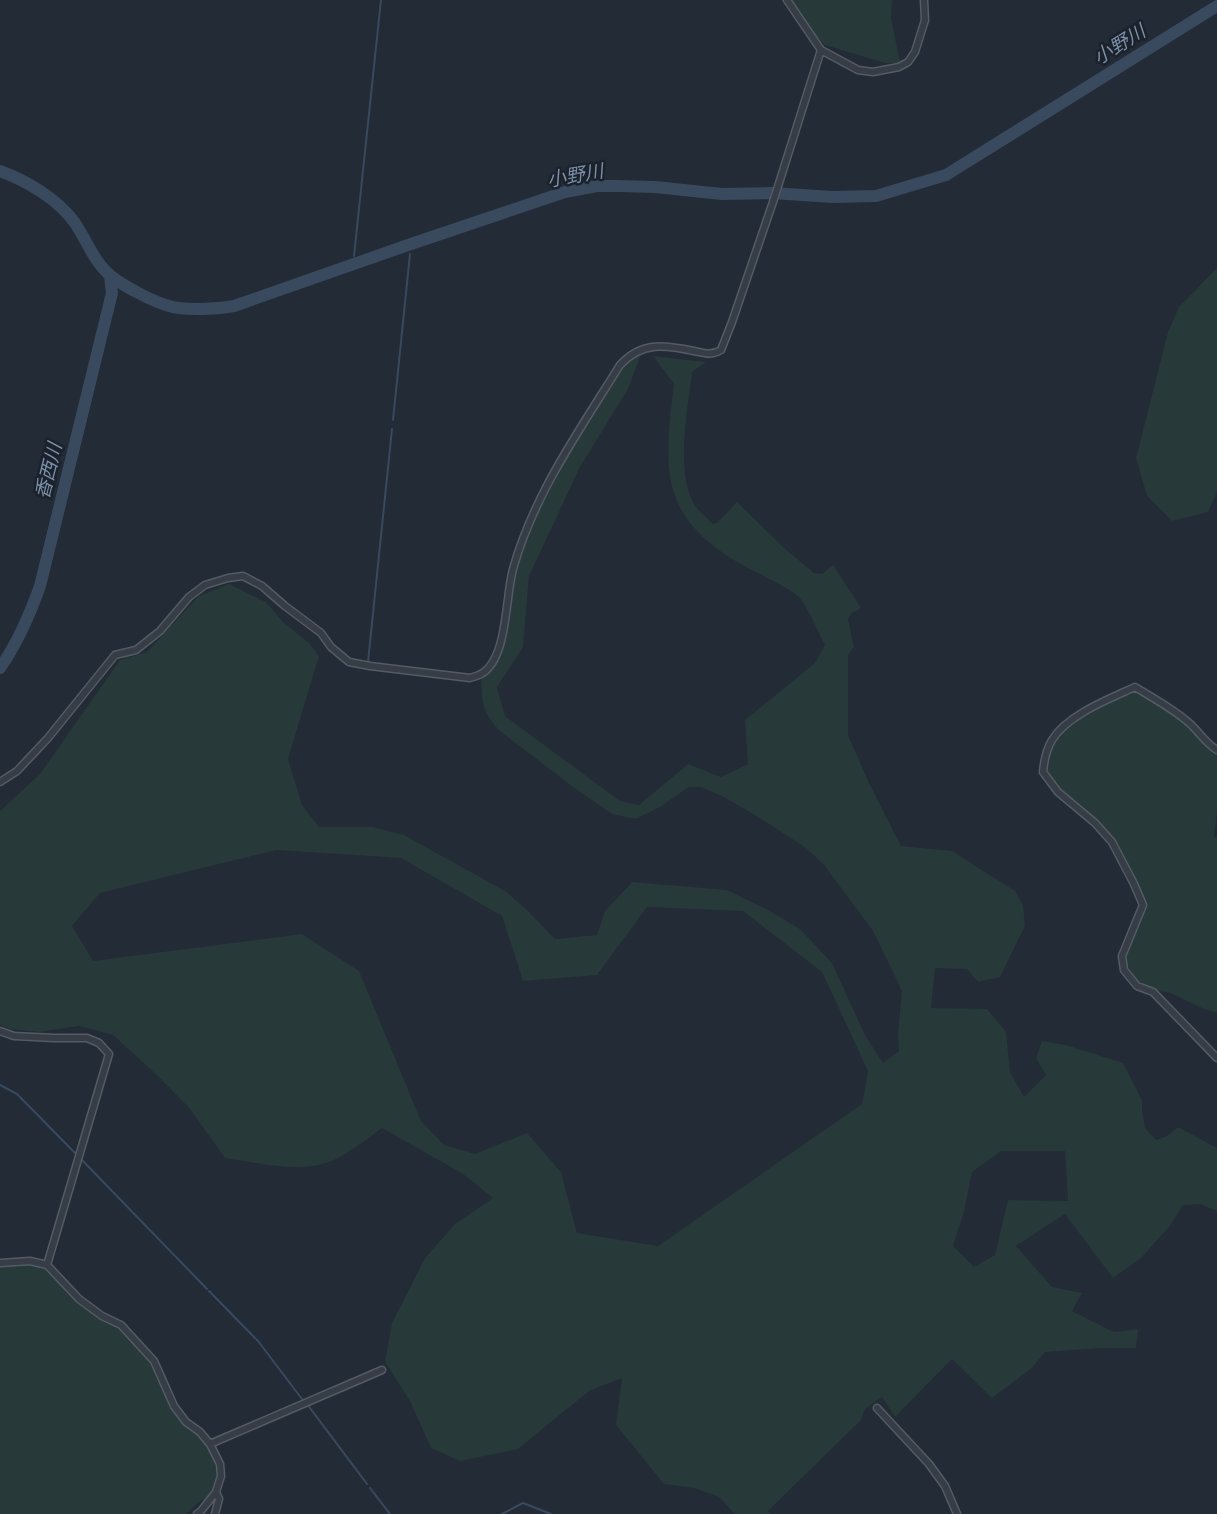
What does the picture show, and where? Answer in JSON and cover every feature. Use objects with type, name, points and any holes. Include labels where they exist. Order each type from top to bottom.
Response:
[{"type":"street","points":[[787,0],[821,50],[858,70],[873,72],[903,66],[908,62],[915,52],[925,20],[924,0]]},
{"type":"street","points":[[0,782],[17,771],[48,738],[115,655],[136,650],[160,631],[189,597],[205,585],[228,578],[243,576],[262,586],[321,633],[331,647],[349,662],[470,678],[481,674],[496,658],[501,645],[512,573],[523,538],[555,467],[620,365],[632,354],[653,346],[710,354],[721,350],[776,193],[821,50]]},
{"type":"street","points":[[1217,750],[1189,723],[1135,687],[1073,718],[1052,739],[1043,772],[1058,792],[1095,822],[1112,842],[1143,905],[1122,956],[1124,970],[1129,979],[1137,986],[1153,992],[1217,1058]]},
{"type":"street","points":[[0,1031],[14,1036],[87,1038],[99,1043],[108,1054],[47,1265]]},
{"type":"street","points":[[0,1263],[30,1261],[47,1265],[79,1299],[121,1325],[154,1361],[174,1406],[186,1422],[210,1444],[220,1464],[221,1476],[216,1492],[197,1514]]},
{"type":"street","points":[[210,1444],[382,1370]]},
{"type":"street","points":[[877,1408],[929,1464],[945,1486],[957,1514]]},
{"type":"street","points":[[215,1514],[219,1499],[216,1492]]},
{"type":"shaded area","points":[[781,0],[892,0],[891,18],[900,63],[885,63],[825,45]]},
{"type":"shaded area","points":[[1217,268],[1217,492],[1208,512],[1172,521],[1147,496],[1136,458],[1168,332],[1179,307]]},
{"type":"shaded area","points":[[643,349],[628,389],[580,467],[529,576],[523,647],[497,687],[505,716],[620,801],[639,805],[688,764],[721,777],[748,764],[745,720],[815,663],[825,645],[800,598],[716,548],[696,530],[682,510],[673,490],[668,442],[674,384],[653,356],[706,362],[692,372],[684,440],[685,475],[694,504],[713,524],[737,502],[814,573],[822,574],[833,565],[861,608],[848,619],[854,647],[848,655],[848,735],[901,846],[952,851],[1015,891],[1023,905],[1025,926],[1000,977],[978,982],[967,969],[935,968],[931,1008],[987,1009],[1006,1032],[1010,1072],[1024,1097],[1046,1075],[1036,1058],[1042,1041],[1066,1045],[1123,1063],[1142,1100],[1145,1128],[1156,1140],[1167,1136],[1178,1127],[1217,1148],[1217,1211],[1200,1204],[1183,1205],[1169,1227],[1141,1258],[1113,1278],[1065,1214],[1016,1246],[1052,1287],[1082,1293],[1072,1311],[1114,1332],[1138,1329],[1136,1348],[1045,1352],[1032,1368],[992,1398],[952,1359],[895,1417],[882,1397],[865,1409],[861,1420],[768,1511],[770,1514],[735,1514],[719,1497],[694,1488],[664,1484],[616,1425],[622,1378],[589,1391],[518,1449],[460,1461],[431,1448],[410,1401],[385,1362],[392,1323],[425,1258],[455,1224],[493,1198],[463,1174],[382,1128],[345,1154],[319,1165],[279,1166],[225,1158],[190,1109],[113,1035],[79,1026],[39,1032],[10,1029],[0,1025],[0,811],[40,774],[120,660],[147,652],[199,596],[229,584],[266,602],[319,656],[288,759],[302,805],[319,827],[373,827],[404,835],[505,891],[555,939],[597,935],[605,911],[632,882],[727,890],[800,929],[832,963],[865,1035],[883,1063],[899,1051],[902,991],[873,931],[824,865],[806,848],[724,797],[701,787],[689,787],[638,818],[612,814],[500,731],[485,711],[481,674],[496,658],[512,573],[540,498],[620,365]],"holes":[[[276,850],[401,858],[502,916],[523,981],[597,975],[647,907],[743,911],[822,972],[868,1071],[862,1104],[658,1246],[577,1233],[561,1172],[527,1133],[475,1154],[444,1145],[421,1121],[359,971],[302,934],[93,961],[72,926],[100,893]],[[1001,1151],[1065,1151],[1068,1201],[1008,1200],[995,1255],[974,1267],[953,1246],[964,1212],[972,1172]]]},
{"type":"shaded area","points":[[1135,687],[1161,703],[1212,746],[1217,744],[1217,813],[1214,837],[1217,838],[1217,1013],[1168,992],[1152,991],[1129,979],[1122,956],[1143,905],[1111,842],[1056,790],[1043,772],[1052,739],[1073,718]]},
{"type":"shaded area","points":[[7,1261],[47,1265],[79,1299],[121,1325],[154,1361],[174,1406],[200,1432],[220,1464],[216,1492],[186,1514],[0,1514],[0,1263]]},
{"type":"waterway","points":[[354,256],[381,0]]},
{"type":"waterway","name":"小野川","points":[[0,171],[21,180],[60,206],[75,223],[100,264],[123,284],[155,301],[176,308],[227,307],[565,192],[597,186],[655,187],[722,194],[876,196],[946,175],[1217,6]]},
{"type":"waterway","points":[[393,420],[410,254]]},
{"type":"waterway","name":"小野川","points":[[353,265],[354,261]]},
{"type":"waterway","name":"香西川","points":[[0,668],[23,628],[40,586],[112,293],[110,276]]},
{"type":"waterway","points":[[368,662],[392,429]]},
{"type":"waterway","points":[[0,1085],[17,1094],[76,1154]]},
{"type":"waterway","points":[[81,1159],[207,1289]]},
{"type":"waterway","points":[[209,1291],[258,1341],[302,1399]]},
{"type":"waterway","points":[[307,1404],[367,1484]]},
{"type":"waterway","points":[[370,1488],[390,1514]]},
{"type":"waterway","points":[[502,1514],[523,1503],[551,1514]]}]
